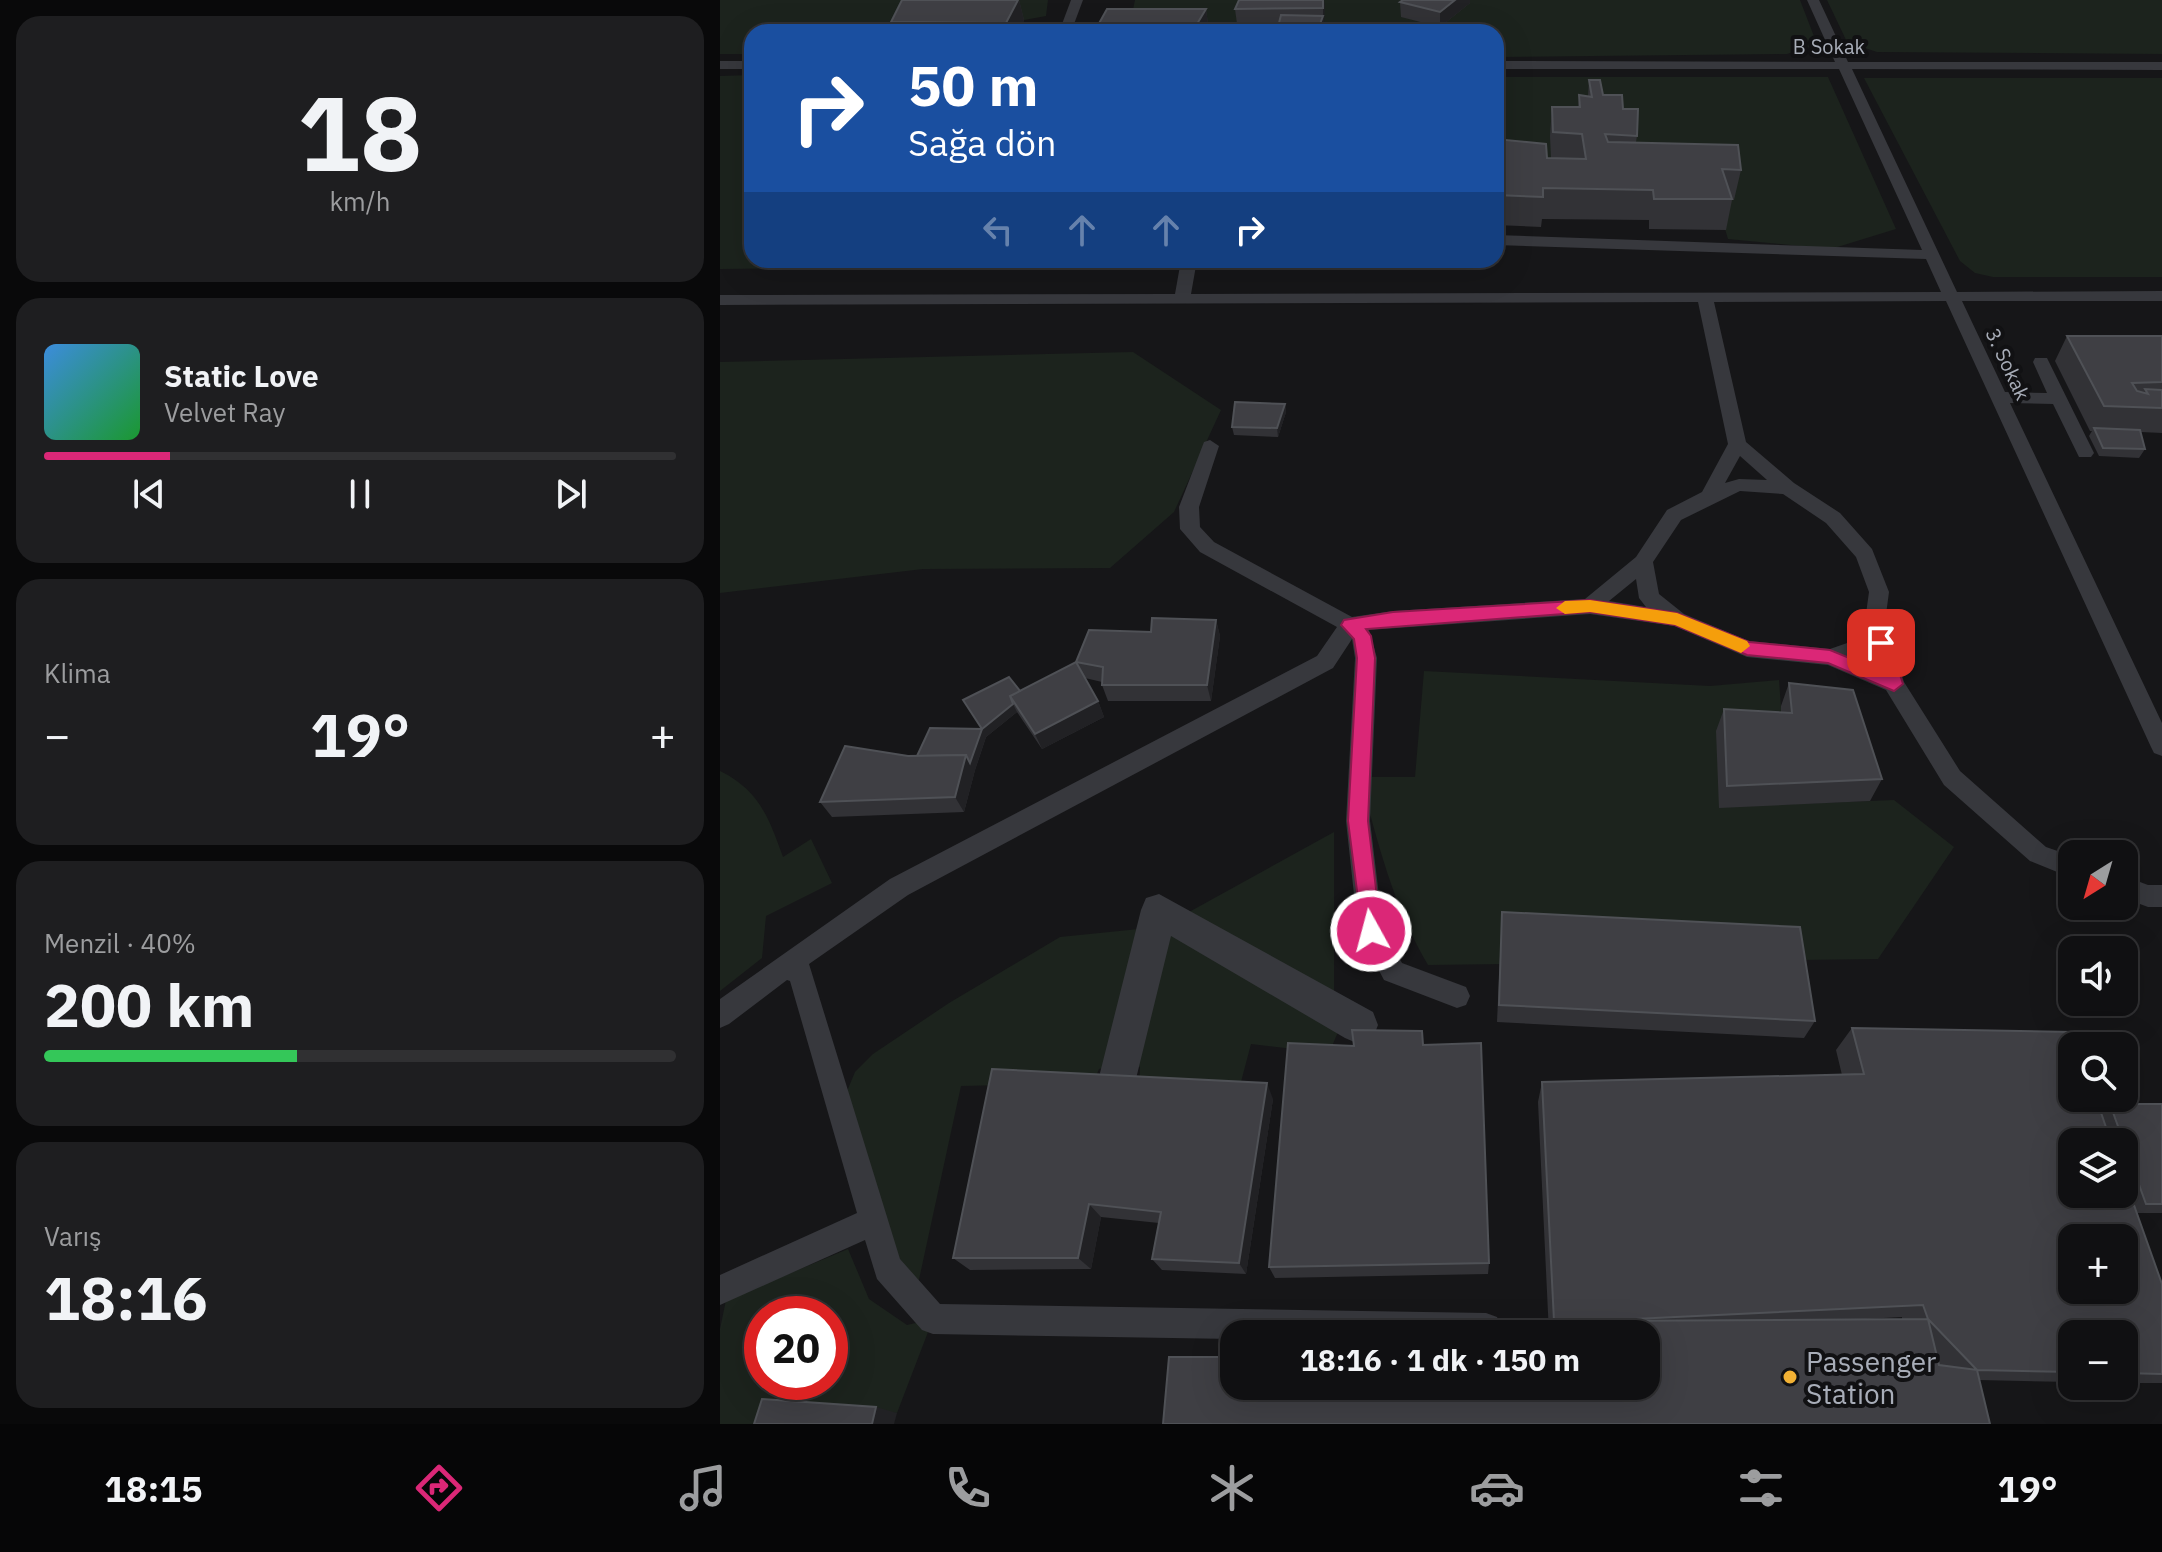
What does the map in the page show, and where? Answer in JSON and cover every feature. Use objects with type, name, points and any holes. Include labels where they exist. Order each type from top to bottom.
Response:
[{"type":"street","points":[[1120,1073],[1159,910],[1359,1025]]},
{"type":"lane","points":[[1068,24],[1077,0]]},
{"type":"lane","name":"3. Sokak","points":[[1813,0],[2162,747]]},
{"type":"lane","points":[[720,65],[744,65]]},
{"type":"lane","name":"B Sokak","points":[[1504,65],[2162,66]]},
{"type":"lane","points":[[1504,240],[1932,255]]},
{"type":"lane","points":[[1182,298],[1188,268]]},
{"type":"lane","points":[[720,300],[2162,296]]},
{"type":"lane","points":[[1705,297],[1737,444],[1787,488],[1833,518],[1865,554],[1879,592],[1875,622],[1894,684],[1952,778],[2038,854],[2058,862]]},
{"type":"lane","points":[[2041,362],[2085,453]]},
{"type":"lane","points":[[1999,397],[2058,399]]},
{"type":"lane","points":[[1709,496],[1737,444]]},
{"type":"lane","points":[[1210,446],[1189,507],[1190,529],[1207,547],[1350,625],[1362,636],[1366,658],[1358,821],[1371,931],[1393,972],[1457,996]]},
{"type":"lane","points":[[1590,606],[1643,562],[1674,515],[1709,496],[1739,485],[1787,488]]},
{"type":"lane","points":[[1643,562],[1649,598],[1677,619],[1747,649],[1830,657],[1894,684]]},
{"type":"lane","points":[[720,1015],[899,887],[1325,662],[1350,625],[1393,619],[1590,606],[1677,619]]},
{"type":"lane","points":[[1830,657],[1857,648],[1875,622]]},
{"type":"lane","points":[[2138,892],[2162,896]]},
{"type":"lane","points":[[785,966],[801,973],[888,1268],[933,1319],[1220,1324]]},
{"type":"lane","points":[[720,1290],[874,1221]]},
{"type":"shaded area","points":[[720,0],[1048,0],[1046,16],[1024,20],[1022,24],[744,24],[744,54],[720,54]]},
{"type":"shaded area","points":[[1135,0],[1800,0],[1817,44],[1787,54],[1504,57],[1504,24],[1130,24]]},
{"type":"shaded area","points":[[1827,0],[2162,0],[2162,54],[1877,52],[1847,42]]},
{"type":"shaded area","points":[[744,75],[744,268],[814,268],[720,269],[720,76]]},
{"type":"shaded area","points":[[1504,77],[1828,77],[1896,229],[1831,249],[1728,239],[1716,199],[1551,162],[1504,168]]},
{"type":"shaded area","points":[[1864,78],[2162,78],[2162,277],[1993,277],[1975,273],[1960,261]]},
{"type":"shaded area","points":[[1133,352],[1221,410],[1174,512],[1110,568],[923,569],[720,593],[720,362]]},
{"type":"shaded area","points":[[1424,671],[1710,686],[1779,680],[1783,735],[1719,807],[1894,800],[1954,847],[1878,959],[1428,965],[1396,896],[1360,777],[1415,777]]},
{"type":"shaded area","points":[[720,771],[744,787],[761,806],[783,857],[811,839],[832,883],[766,916],[762,958],[720,991]]},
{"type":"shaded area","points":[[1334,832],[1334,1003],[1180,917]]},
{"type":"shaded area","points":[[1164,926],[1341,1025],[1329,1053],[1251,1044],[1237,1097],[1139,1096],[1140,1067],[1128,1066]]},
{"type":"shaded area","points":[[1139,929],[1116,1066],[1099,1069],[1093,1083],[961,1086],[915,1298],[840,1108],[855,1072],[873,1054],[949,1003],[1060,937]]},
{"type":"shaded area","points":[[848,1249],[869,1299],[907,1325],[933,1319],[897,1413],[787,1406],[781,1424],[720,1424],[720,1329],[726,1300]]},
{"type":"building","points":[[902,0],[1018,0],[1006,23],[891,22]]},
{"type":"building","points":[[1239,0],[1323,0],[1323,8],[1235,9]]},
{"type":"building","points":[[1455,0],[1440,12],[1400,2]]},
{"type":"building","points":[[1107,9],[1206,9],[1197,24],[1099,24]]},
{"type":"building","points":[[1281,15],[1323,16],[1320,24],[1279,23]]},
{"type":"building","points":[[1589,80],[1600,80],[1603,95],[1622,95],[1623,109],[1638,109],[1637,136],[1605,134],[1608,142],[1738,145],[1741,170],[1722,169],[1732,199],[1654,199],[1653,190],[1543,188],[1543,197],[1504,195],[1504,140],[1546,144],[1547,158],[1586,159],[1582,134],[1553,132],[1552,107],[1580,107],[1579,95],[1592,97]]},
{"type":"building","points":[[2067,336],[2162,336],[2162,382],[2132,383],[2137,391],[2148,394],[2145,389],[2162,390],[2162,408],[2104,406]]},
{"type":"building","points":[[1235,402],[1285,404],[1277,428],[1232,427]]},
{"type":"building","points":[[2094,428],[2140,430],[2145,449],[2103,448]]},
{"type":"building","points":[[1152,618],[1216,620],[1207,685],[1102,685],[1103,667],[1076,662],[1089,630],[1151,632]]},
{"type":"building","points":[[1076,662],[1098,701],[1035,734],[1010,696]]},
{"type":"building","points":[[1009,677],[1020,691],[1010,696],[1013,704],[982,729],[963,700]]},
{"type":"building","points":[[1789,683],[1853,690],[1882,779],[1727,786],[1724,709],[1792,713]]},
{"type":"building","points":[[930,728],[982,729],[970,763],[966,755],[917,756]]},
{"type":"building","points":[[845,746],[908,756],[966,755],[955,797],[820,802]]},
{"type":"building","points":[[1502,912],[1800,927],[1815,1021],[1499,1005]]},
{"type":"building","points":[[1852,1028],[2072,1032],[2058,1032],[2058,1112],[2101,1112],[2106,1128],[2058,1128],[2058,1208],[2135,1208],[2162,1284],[2162,1374],[2138,1373],[2138,1320],[2058,1320],[2058,1372],[1977,1370],[1928,1319],[1923,1305],[1554,1320],[1542,1082],[1864,1074]]},
{"type":"building","points":[[1352,1030],[1422,1031],[1423,1045],[1481,1043],[1489,1263],[1269,1267],[1288,1043],[1354,1046]]},
{"type":"building","points":[[992,1069],[1267,1083],[1239,1263],[1152,1259],[1161,1212],[1089,1204],[1078,1258],[953,1258]]},
{"type":"building","points":[[2138,1104],[2162,1104],[2162,1204],[2146,1204],[2138,1182],[2138,1128],[2119,1128],[2113,1112],[2138,1112]]},
{"type":"building","points":[[1928,1319],[1939,1365],[1977,1370],[1990,1424],[1163,1424],[1169,1357],[1220,1357],[1220,1400],[1660,1400],[1660,1321]]},
{"type":"building","points":[[762,1400],[876,1407],[872,1424],[754,1424]]},
{"type":"slow traffic","points":[[1565,608],[1590,606],[1677,619],[1741,646]]},
{"type":"place","name":"Passenger Station","points":[[1790,1377]]},
{"type":"route","points":[[1371,931],[1358,821],[1366,658],[1362,636],[1350,625],[1393,619],[1590,606],[1677,619],[1747,649],[1830,657],[1894,684],[1881,643]]}]
